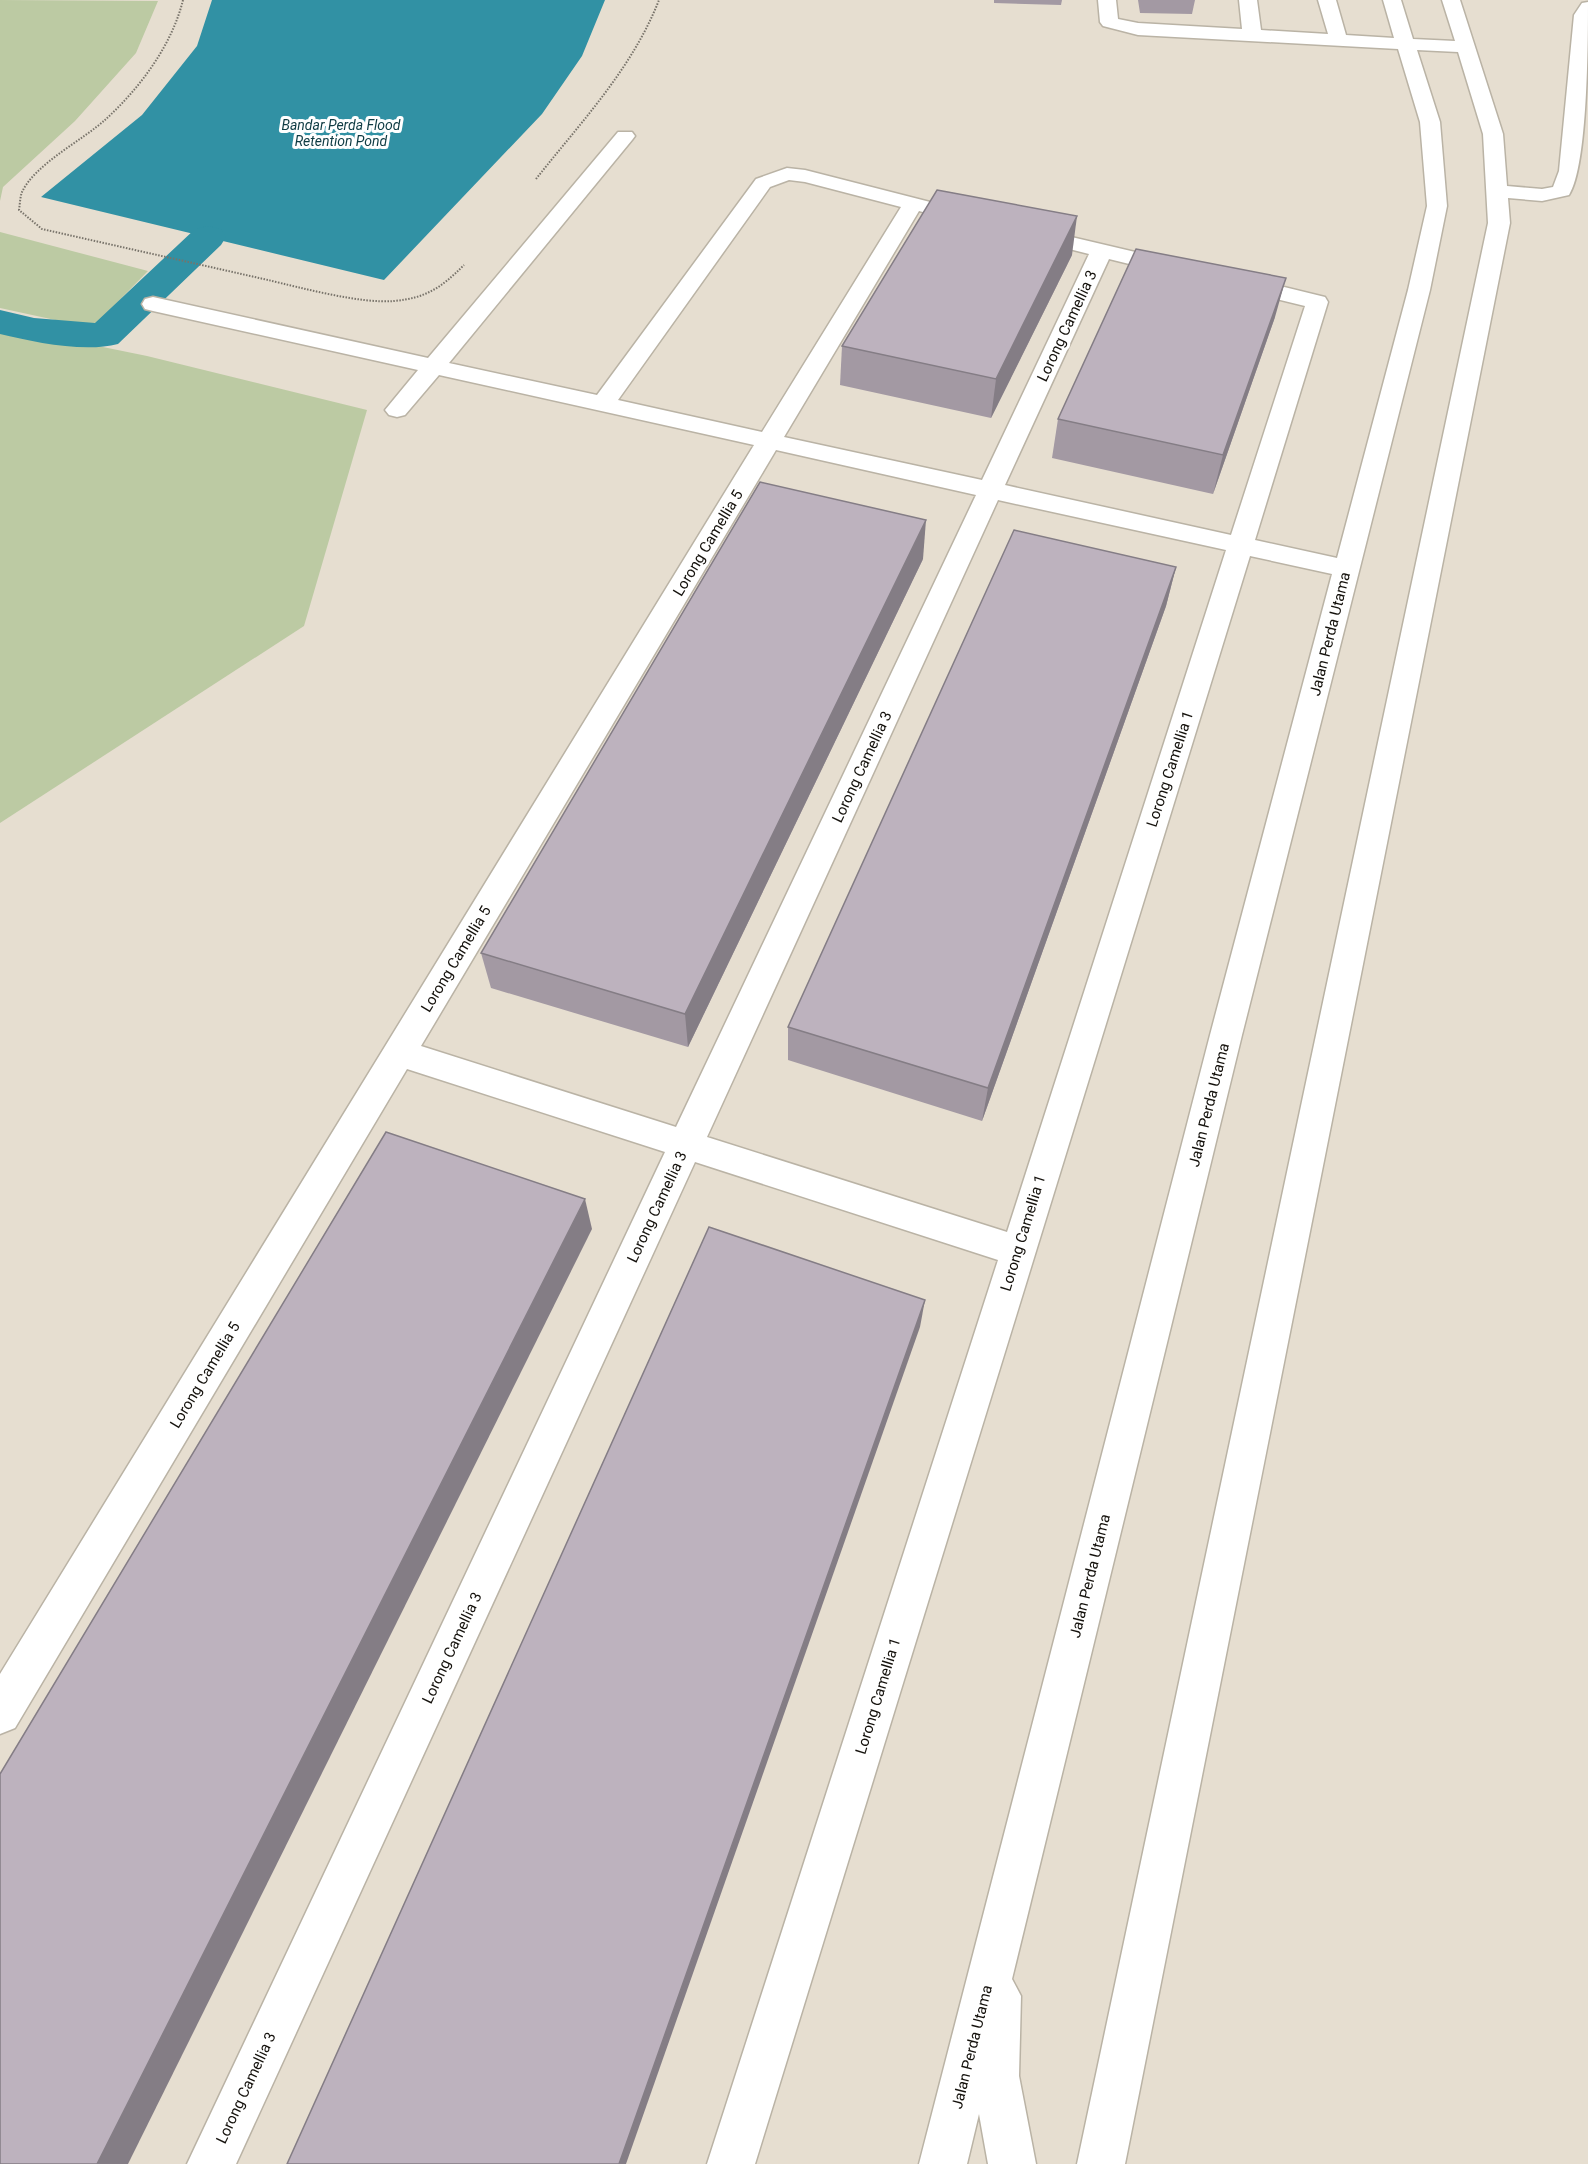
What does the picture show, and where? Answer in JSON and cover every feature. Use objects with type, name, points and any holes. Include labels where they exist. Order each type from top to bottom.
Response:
[{"type":"street","points":[[1107,0],[1109,22],[1125,26],[1252,36],[1466,47]]},
{"type":"street","points":[[1248,0],[1252,36]]},
{"type":"street","points":[[1327,0],[1339,40]]},
{"type":"street","name":"Jalan Perda Utama","points":[[943,2164],[1226,1035],[1419,290],[1437,206],[1430,122],[1392,0]]},
{"type":"street","points":[[1101,2164],[1481,301],[1499,223],[1493,134],[1451,0]]},
{"type":"street","points":[[1496,191],[1542,195],[1562,190],[1569,171],[1583,15],[1588,8]]},
{"type":"street","points":[[397,410],[625,136]]},
{"type":"street","points":[[603,404],[763,183],[787,174],[805,176],[991,224]]},
{"type":"street","name":"Lorong Camellia 5","points":[[0,1713],[912,205]]},
{"type":"street","points":[[1013,229],[1193,272]]},
{"type":"street","name":"Lorong Camellia 3","points":[[211,2164],[1102,250]]},
{"type":"street","name":"Lorong Camellia 1","points":[[731,2164],[1317,302],[1215,278]]},
{"type":"street","points":[[153,304],[1347,569]]},
{"type":"street","points":[[400,1053],[1018,1251]]},
{"type":"street","points":[[1000,1937],[996,2076],[1012,2164]]},
{"type":"path","points":[[183,0],[181,13],[155,60],[128,96],[105,119],[40,172],[22,192],[19,210],[42,230],[304,288],[370,300],[393,301],[428,294],[443,286],[464,264]]},
{"type":"path","points":[[532,183],[612,83],[640,40],[659,0]]},
{"type":"green space","points":[[0,0],[158,1],[136,53],[75,121],[3,187],[0,201]]},
{"type":"green space","points":[[0,232],[148,271],[92,328],[0,308]]},
{"type":"green space","points":[[0,326],[147,356],[367,410],[304,626],[0,823]]},
{"type":"water","name":"Bandar Perda Flood Retention Pond","points":[[212,0],[605,0],[582,56],[542,114],[384,280],[41,197],[142,115],[197,46]]},
{"type":"building","points":[[937,190],[1077,216],[996,379],[842,346]]},
{"type":"building","points":[[1136,249],[1286,278],[1223,455],[1058,419]]},
{"type":"building","points":[[760,482],[926,520],[685,1014],[481,953]]},
{"type":"building","points":[[1014,530],[1176,567],[988,1088],[788,1027]]},
{"type":"building","points":[[386,1132],[585,1199],[97,2164],[0,2164],[0,1774]]},
{"type":"building","points":[[709,1227],[925,1300],[619,2164],[287,2164]]},
{"type":"waterway","points":[[0,322],[34,330],[104,336],[208,237]]}]
